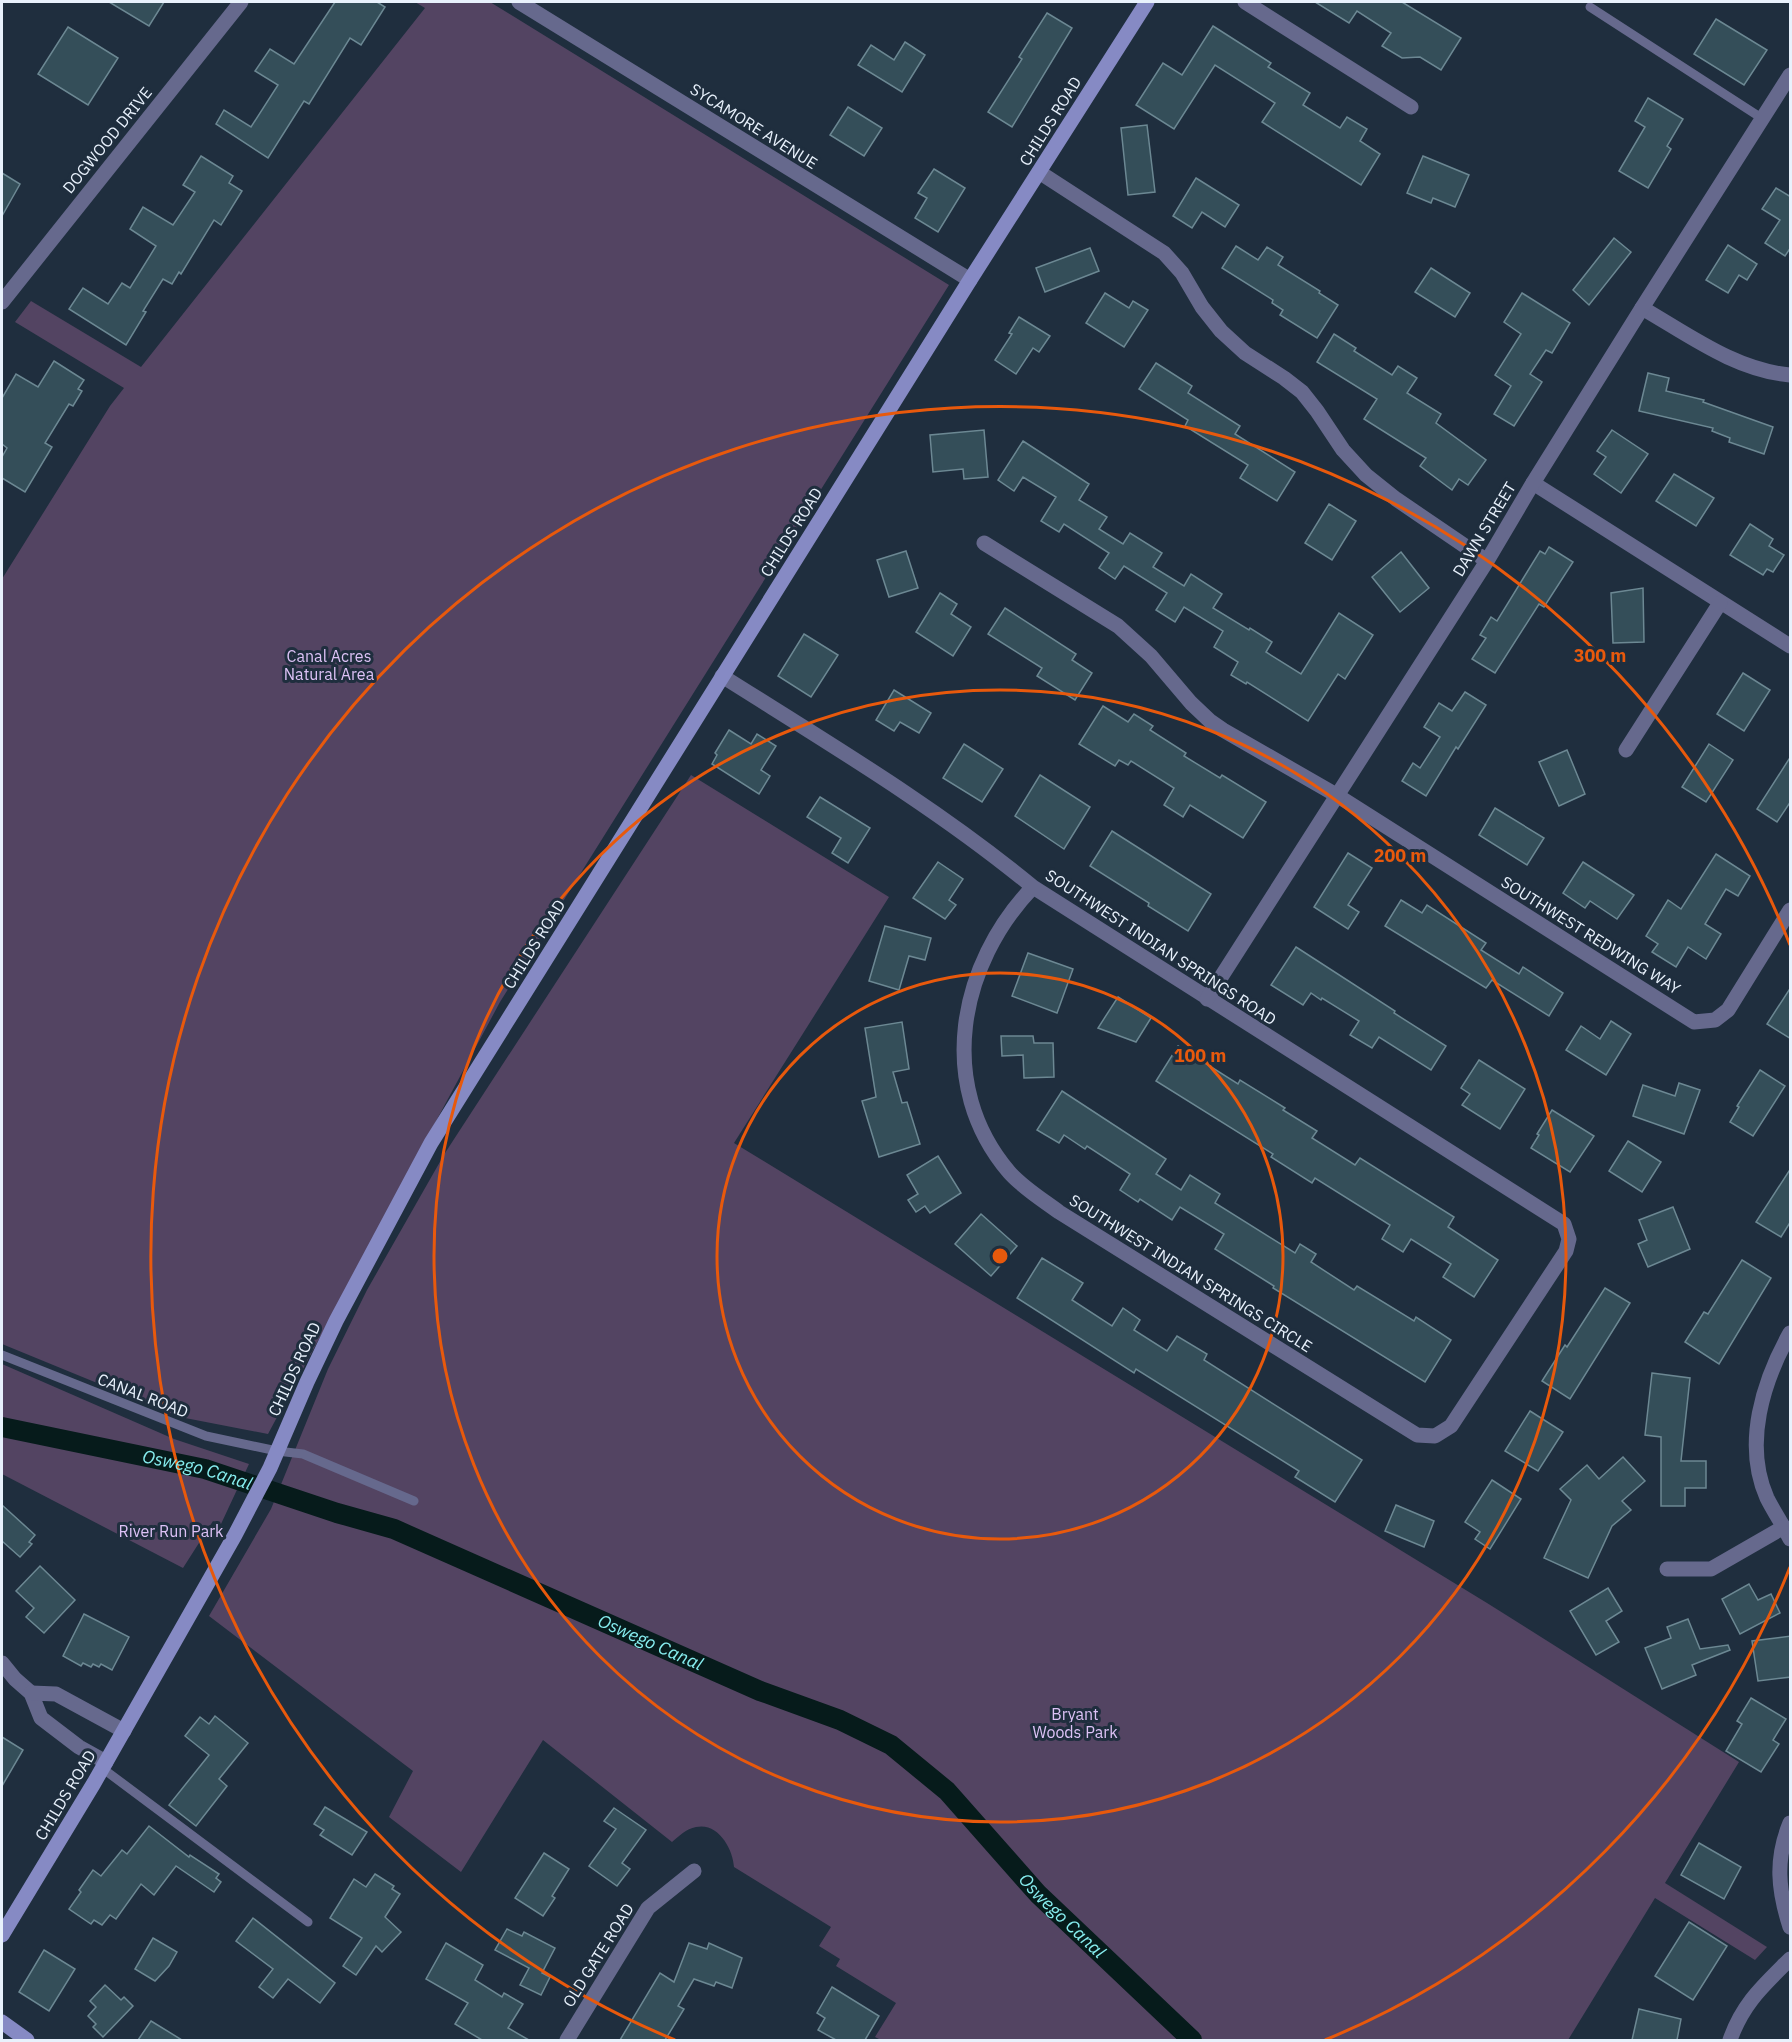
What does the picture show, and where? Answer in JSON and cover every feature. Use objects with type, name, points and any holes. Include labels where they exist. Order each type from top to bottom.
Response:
[{"type":"street","name":"DOGWOOD DRIVE","points":[[2,302],[241,2]]},
{"type":"street","name":"SYCAMORE AVENUE","points":[[519,2],[970,280]]},
{"type":"street","name":"CHILDS ROAD","points":[[2,1935],[124,1731],[270,1468],[336,1321],[431,1143],[970,280],[1147,2]]},
{"type":"street","points":[[1245,2],[1411,107]]},
{"type":"street","name":"DAWN STREET","points":[[1208,999],[1487,561],[1642,308],[1791,75]]},
{"type":"street","points":[[1038,172],[1164,253],[1182,273],[1202,308],[1221,331],[1245,353],[1284,378],[1302,393],[1343,450],[1366,475],[1396,499],[1487,561]]},
{"type":"street","points":[[1642,308],[1738,363],[1770,373],[1791,375]]},
{"type":"street","points":[[1533,483],[1791,646]]},
{"type":"street","name":"SOUTHWEST REDWING WAY","points":[[984,543],[1118,626],[1151,656],[1191,703],[1210,721],[1338,796],[1694,1022],[1715,1020],[1728,1010],[1791,910]]},
{"type":"street","points":[[1626,750],[1720,603]]},
{"type":"street","name":"SOUTHWEST INDIAN SPRINGS ROAD","points":[[722,676],[920,801],[986,848],[1033,887],[1564,1224],[1569,1239],[1566,1251]]},
{"type":"street","name":"SOUTHWEST INDIAN SPRINGS CIRCLE","points":[[1033,887],[1006,918],[983,959],[966,1018],[965,1073],[973,1109],[990,1146],[1011,1174],[1059,1212],[1417,1435],[1436,1436],[1451,1426],[1566,1251]]},
{"type":"street","points":[[1666,1569],[1711,1569],[1787,1533],[1767,1498],[1758,1459],[1756,1438],[1764,1392],[1773,1367],[1791,1333]]},
{"type":"street","points":[[2,1663],[8,1683],[31,1693],[56,1694],[124,1731]]},
{"type":"street","points":[[31,1693],[41,1718],[104,1765]]},
{"type":"street","points":[[1791,1823],[1781,1849],[1779,1875],[1791,1927]]},
{"type":"street","name":"OLD GATE ROAD","points":[[567,2040],[648,1908],[694,1871]]},
{"type":"street","points":[[1730,2040],[1741,2013],[1750,2000],[1791,1959]]},
{"type":"street","points":[[2,2022],[27,2040]]},
{"type":"lane","points":[[1590,7],[1763,119]]},
{"type":"lane","name":"CANAL ROAD","points":[[2,1355],[206,1436],[303,1454],[414,1502]]},
{"type":"lane","points":[[104,1765],[308,1922]]},
{"type":"green space","name":"Canal Acres Natural Area","points":[[415,2],[490,2],[949,285],[500,1002],[268,1434],[180,1417],[2,1344],[2,579],[110,406],[124,388],[15,322],[31,301],[141,367],[425,8]]},
{"type":"green space","name":"Bryant Woods Park","points":[[691,775],[889,897],[734,1143],[1487,1603],[1739,1762],[1665,1883],[1767,1947],[1755,1960],[1655,1898],[1568,2040],[881,2040],[875,2037],[896,2003],[836,1966],[840,1959],[819,1946],[831,1927],[734,1867],[731,1852],[723,1838],[711,1829],[696,1827],[686,1831],[672,1842],[543,1740],[461,1872],[389,1817],[413,1771],[209,1616],[271,1509],[328,1369],[367,1290],[445,1153]]},
{"type":"green space","name":"River Run Park","points":[[2,1364],[174,1439],[249,1464],[221,1524],[213,1521],[183,1568],[2,1474]]},
{"type":"building","points":[[109,2],[164,2],[149,26]]},
{"type":"building","points":[[335,2],[377,2],[385,7],[361,45],[350,38],[309,104],[304,101],[268,158],[216,124],[224,110],[251,127],[278,85],[255,71],[270,49],[294,64]]},
{"type":"building","points":[[1315,2],[1402,2],[1461,38],[1441,70],[1420,57],[1402,58],[1382,46],[1391,33],[1357,11],[1349,23]]},
{"type":"building","points":[[1047,13],[1072,28],[1012,127],[988,112],[1022,59],[1019,57]]},
{"type":"building","points":[[1716,19],[1767,50],[1744,85],[1694,54]]},
{"type":"building","points":[[1213,26],[1271,63],[1268,67],[1310,93],[1303,105],[1340,128],[1347,117],[1367,129],[1360,141],[1380,154],[1361,185],[1262,122],[1275,103],[1215,65],[1174,129],[1136,105],[1163,63],[1182,75]]},
{"type":"building","points":[[68,27],[118,58],[88,105],[38,74]]},
{"type":"building","points":[[905,42],[925,55],[902,92],[858,65],[871,45],[894,60]]},
{"type":"building","points":[[1648,98],[1683,119],[1667,146],[1671,149],[1648,188],[1619,171],[1645,127],[1635,121]]},
{"type":"building","points":[[848,107],[882,128],[864,156],[830,135]]},
{"type":"building","points":[[1147,125],[1155,192],[1128,195],[1121,128]]},
{"type":"building","points":[[201,156],[233,176],[229,183],[242,191],[221,225],[214,220],[181,274],[179,272],[172,284],[163,279],[126,345],[69,309],[83,288],[108,304],[122,283],[130,288],[156,246],[130,229],[143,207],[173,225],[195,192],[183,185]]},
{"type":"building","points":[[1423,156],[1469,175],[1455,207],[1433,198],[1431,203],[1407,193]]},
{"type":"building","points":[[934,169],[965,188],[938,232],[915,218],[927,198],[918,193]]},
{"type":"building","points":[[2,173],[20,184],[2,216]]},
{"type":"building","points":[[1196,178],[1239,205],[1225,227],[1202,212],[1192,228],[1173,216]]},
{"type":"building","points":[[1776,188],[1791,197],[1791,247],[1785,256],[1765,243],[1780,220],[1762,209]]},
{"type":"building","points":[[1614,238],[1631,252],[1589,305],[1573,290]]},
{"type":"building","points":[[1728,245],[1757,264],[1747,280],[1739,275],[1728,293],[1706,280]]},
{"type":"building","points":[[1236,246],[1258,260],[1267,247],[1283,257],[1278,265],[1338,305],[1317,338],[1280,315],[1283,310],[1272,303],[1273,300],[1222,268]]},
{"type":"building","points":[[1090,248],[1099,271],[1045,292],[1036,268]]},
{"type":"building","points":[[1431,268],[1470,293],[1455,317],[1415,292]]},
{"type":"building","points":[[1105,293],[1129,308],[1133,301],[1148,310],[1124,347],[1086,323]]},
{"type":"building","points":[[1522,293],[1570,323],[1552,353],[1546,350],[1530,374],[1542,382],[1514,426],[1494,414],[1511,386],[1495,375],[1521,334],[1504,322]]},
{"type":"building","points":[[1019,317],[1050,336],[1039,352],[1033,348],[1016,374],[995,360],[1012,334],[1009,333]]},
{"type":"building","points":[[1334,334],[1356,348],[1354,351],[1392,375],[1398,366],[1417,378],[1407,393],[1441,414],[1436,423],[1486,460],[1468,485],[1459,479],[1452,490],[1420,466],[1426,458],[1364,419],[1377,399],[1317,362]]},
{"type":"building","points":[[54,361],[84,380],[78,389],[82,391],[73,406],[69,404],[45,443],[52,447],[25,492],[2,478],[2,457],[7,448],[2,444],[2,398],[16,374],[38,387]]},
{"type":"building","points":[[1156,363],[1192,386],[1188,393],[1240,426],[1235,434],[1295,472],[1277,501],[1240,478],[1248,465],[1185,426],[1188,420],[1139,389]]},
{"type":"building","points":[[1648,373],[1669,378],[1666,391],[1704,400],[1703,402],[1773,427],[1764,454],[1729,442],[1730,438],[1712,431],[1713,428],[1639,411]]},
{"type":"building","points":[[984,430],[988,477],[964,479],[963,469],[933,472],[930,435]]},
{"type":"building","points":[[1612,430],[1648,454],[1621,493],[1594,474],[1606,457],[1597,451]]},
{"type":"building","points":[[1023,441],[1089,484],[1079,500],[1107,517],[1099,529],[1123,544],[1130,533],[1162,553],[1153,567],[1184,586],[1191,574],[1222,594],[1213,608],[1272,642],[1266,652],[1301,674],[1339,613],[1373,635],[1345,679],[1338,674],[1308,721],[1247,682],[1246,684],[1231,675],[1238,662],[1214,647],[1223,631],[1184,607],[1175,622],[1156,610],[1167,593],[1124,566],[1115,579],[1099,568],[1109,553],[1064,524],[1059,532],[1041,521],[1056,497],[1023,477],[1014,491],[998,480]]},
{"type":"building","points":[[1674,474],[1714,498],[1696,526],[1656,501]]},
{"type":"building","points":[[1329,504],[1356,521],[1332,560],[1305,543]]},
{"type":"building","points":[[1750,524],[1773,539],[1769,546],[1784,555],[1773,572],[1767,569],[1763,575],[1730,555]]},
{"type":"building","points":[[1549,547],[1573,562],[1544,607],[1539,604],[1495,673],[1472,659],[1486,638],[1480,635],[1491,617],[1497,621],[1540,551],[1545,554]]},
{"type":"building","points":[[906,551],[918,588],[889,597],[877,560]]},
{"type":"building","points":[[1401,552],[1429,588],[1400,612],[1372,577]]},
{"type":"building","points":[[1643,588],[1644,642],[1613,643],[1611,593]]},
{"type":"building","points":[[940,593],[957,604],[951,614],[971,627],[953,656],[916,632]]},
{"type":"building","points":[[1005,608],[1076,654],[1072,660],[1092,673],[1075,700],[1037,676],[1042,668],[988,634]]},
{"type":"building","points":[[804,634],[838,655],[811,697],[778,676]]},
{"type":"building","points":[[1743,673],[1770,690],[1744,731],[1717,714]]},
{"type":"building","points":[[894,690],[931,713],[919,733],[900,722],[894,731],[876,720]]},
{"type":"building","points":[[1465,692],[1486,705],[1458,749],[1456,747],[1426,796],[1402,781],[1413,763],[1420,768],[1440,737],[1424,727],[1439,703],[1452,711]]},
{"type":"building","points":[[1103,706],[1128,722],[1134,714],[1153,726],[1150,730],[1186,753],[1184,756],[1220,778],[1222,775],[1266,802],[1243,838],[1190,805],[1183,817],[1164,805],[1174,788],[1131,761],[1128,765],[1119,760],[1115,766],[1079,744]]},
{"type":"building","points":[[729,730],[751,744],[757,734],[776,746],[761,770],[770,776],[759,794],[712,764],[717,755],[715,753]]},
{"type":"building","points":[[964,744],[1003,769],[982,802],[943,778]]},
{"type":"building","points":[[1709,744],[1733,760],[1706,802],[1682,787]]},
{"type":"building","points":[[1567,750],[1585,794],[1559,806],[1539,762]]},
{"type":"building","points":[[1791,756],[1791,801],[1777,822],[1757,809]]},
{"type":"building","points":[[1040,775],[1090,807],[1064,849],[1015,816]]},
{"type":"building","points":[[820,797],[870,828],[848,863],[832,853],[841,838],[807,817]]},
{"type":"building","points":[[1495,808],[1544,838],[1527,865],[1479,835]]},
{"type":"building","points":[[1112,831],[1211,894],[1188,931],[1090,866]]},
{"type":"building","points":[[1348,853],[1372,868],[1348,905],[1359,912],[1348,929],[1314,907]]},
{"type":"building","points":[[1716,854],[1750,876],[1738,896],[1726,889],[1705,924],[1721,934],[1706,959],[1688,947],[1676,967],[1652,952],[1658,944],[1646,936],[1668,900],[1681,909]]},
{"type":"building","points":[[938,862],[963,879],[949,900],[956,905],[945,919],[913,898]]},
{"type":"building","points":[[1583,862],[1634,895],[1617,919],[1590,901],[1585,908],[1563,893]]},
{"type":"building","points":[[1401,900],[1422,913],[1427,905],[1486,943],[1481,950],[1519,974],[1523,967],[1563,993],[1549,1016],[1492,980],[1486,988],[1385,926]]},
{"type":"building","points":[[885,926],[931,938],[925,960],[909,956],[899,990],[869,981]]},
{"type":"building","points":[[1296,947],[1446,1046],[1431,1070],[1379,1037],[1372,1048],[1350,1035],[1359,1021],[1322,998],[1321,1000],[1311,993],[1303,1005],[1271,985]]},
{"type":"building","points":[[1028,953],[1073,969],[1057,1013],[1012,996]]},
{"type":"building","points":[[1791,987],[1791,1039],[1767,1024]]},
{"type":"building","points":[[1118,997],[1151,1018],[1136,1042],[1098,1028]]},
{"type":"building","points":[[1611,1021],[1631,1034],[1606,1075],[1566,1050],[1581,1026],[1600,1039]]},
{"type":"building","points":[[902,1022],[909,1069],[893,1072],[902,1103],[907,1102],[920,1144],[879,1157],[862,1101],[876,1097],[865,1028]]},
{"type":"building","points":[[1001,1036],[1033,1036],[1034,1043],[1053,1043],[1054,1077],[1024,1078],[1023,1055],[1002,1056]]},
{"type":"building","points":[[1178,1046],[1238,1084],[1240,1080],[1285,1108],[1283,1110],[1317,1131],[1312,1138],[1355,1165],[1360,1158],[1454,1217],[1448,1227],[1498,1260],[1474,1297],[1443,1277],[1451,1264],[1411,1239],[1403,1252],[1382,1239],[1390,1225],[1315,1178],[1312,1183],[1271,1157],[1273,1154],[1156,1081]]},
{"type":"building","points":[[1479,1060],[1525,1089],[1500,1129],[1462,1105],[1470,1094],[1461,1088]]},
{"type":"building","points":[[1760,1070],[1785,1086],[1753,1136],[1730,1122],[1739,1107],[1737,1106]]},
{"type":"building","points":[[1679,1083],[1700,1090],[1684,1134],[1633,1116],[1643,1085],[1675,1096]]},
{"type":"building","points":[[1062,1091],[1166,1159],[1156,1174],[1181,1190],[1190,1175],[1220,1194],[1215,1203],[1295,1253],[1300,1244],[1316,1254],[1311,1262],[1354,1290],[1357,1286],[1414,1321],[1416,1317],[1451,1340],[1425,1382],[1273,1288],[1274,1286],[1215,1249],[1224,1234],[1180,1207],[1172,1220],[1140,1199],[1138,1202],[1120,1190],[1130,1174],[1087,1146],[1085,1149],[1064,1135],[1059,1143],[1037,1130]]},
{"type":"building","points":[[1552,1110],[1594,1136],[1570,1172],[1531,1148]]},
{"type":"building","points":[[1628,1141],[1661,1162],[1642,1192],[1609,1171]]},
{"type":"building","points":[[938,1156],[961,1193],[930,1213],[925,1206],[916,1212],[908,1200],[918,1194],[907,1175]]},
{"type":"building","points":[[1791,1168],[1791,1221],[1781,1237],[1756,1222]]},
{"type":"building","points":[[1673,1207],[1690,1249],[1648,1267],[1638,1244],[1647,1240],[1639,1220]]},
{"type":"building","points":[[981,1214],[1017,1246],[991,1276],[955,1244]]},
{"type":"building","points":[[1042,1258],[1083,1283],[1072,1300],[1112,1326],[1123,1308],[1140,1320],[1134,1330],[1167,1351],[1177,1336],[1207,1354],[1204,1360],[1362,1460],[1335,1502],[1295,1477],[1299,1471],[1136,1369],[1134,1373],[1017,1298]]},
{"type":"building","points":[[1742,1260],[1771,1278],[1719,1364],[1685,1342],[1704,1312],[1708,1314]]},
{"type":"building","points":[[1605,1288],[1630,1303],[1570,1399],[1542,1381]]},
{"type":"building","points":[[1652,1373],[1690,1378],[1681,1461],[1706,1461],[1706,1488],[1685,1488],[1685,1506],[1661,1506],[1661,1437],[1645,1435]]},
{"type":"building","points":[[1530,1411],[1563,1432],[1538,1471],[1505,1451]]},
{"type":"building","points":[[1623,1457],[1645,1481],[1622,1501],[1631,1510],[1612,1526],[1588,1578],[1544,1558],[1571,1500],[1560,1489],[1587,1465],[1599,1479]]},
{"type":"building","points":[[1492,1480],[1521,1499],[1490,1549],[1475,1539],[1480,1532],[1465,1522]]},
{"type":"building","points":[[2,1505],[35,1535],[29,1542],[32,1544],[20,1557],[2,1541]]},
{"type":"building","points":[[1396,1505],[1434,1521],[1424,1547],[1385,1531]]},
{"type":"building","points":[[40,1566],[75,1600],[44,1633],[26,1617],[34,1608],[16,1591]]},
{"type":"building","points":[[1749,1584],[1758,1600],[1771,1594],[1780,1613],[1740,1634],[1722,1599]]},
{"type":"building","points":[[1608,1588],[1622,1611],[1606,1621],[1619,1642],[1596,1655],[1570,1611]]},
{"type":"building","points":[[84,1614],[129,1637],[112,1670],[101,1664],[99,1667],[93,1664],[91,1667],[83,1663],[81,1666],[63,1656]]},
{"type":"building","points":[[1688,1619],[1700,1649],[1728,1645],[1730,1650],[1692,1665],[1696,1675],[1662,1689],[1645,1648],[1671,1638],[1667,1627]]},
{"type":"building","points":[[1791,1636],[1791,1677],[1758,1681],[1752,1641]]},
{"type":"building","points":[[1751,1698],[1786,1719],[1773,1740],[1779,1744],[1761,1772],[1726,1751],[1742,1724],[1737,1721]]},
{"type":"building","points":[[215,1716],[248,1743],[219,1779],[227,1786],[196,1826],[169,1805],[209,1755],[185,1736],[200,1717],[209,1724]]},
{"type":"building","points":[[2,1737],[23,1750],[2,1786]]},
{"type":"building","points":[[325,1807],[367,1832],[352,1855],[320,1835],[324,1830],[314,1824]]},
{"type":"building","points":[[614,1808],[646,1830],[622,1863],[630,1869],[617,1886],[589,1866],[616,1829],[604,1821]]},
{"type":"building","points":[[149,1826],[189,1857],[190,1855],[219,1874],[216,1878],[221,1882],[214,1892],[176,1866],[154,1895],[141,1884],[116,1919],[110,1915],[102,1925],[94,1920],[91,1924],[69,1909],[93,1870],[101,1876],[122,1850],[127,1854]]},
{"type":"building","points":[[1699,1843],[1741,1867],[1724,1899],[1681,1875]]},
{"type":"building","points":[[544,1853],[569,1869],[552,1896],[555,1898],[543,1916],[515,1898]]},
{"type":"building","points":[[375,1874],[394,1886],[392,1889],[400,1894],[385,1917],[401,1932],[382,1952],[376,1946],[356,1975],[343,1966],[362,1938],[330,1918],[354,1879],[366,1887]]},
{"type":"building","points":[[253,1918],[335,1983],[320,2003],[288,1979],[273,1998],[259,1987],[273,1969],[236,1941]]},
{"type":"building","points":[[1689,1922],[1727,1946],[1693,2000],[1655,1976]]},
{"type":"building","points":[[507,1929],[522,1936],[524,1932],[555,1948],[542,1973],[550,1977],[541,1995],[520,1985],[529,1968],[495,1950]]},
{"type":"building","points":[[153,1938],[177,1952],[169,1966],[155,1981],[135,1969]]},
{"type":"building","points":[[446,1943],[483,1965],[475,1980],[502,1997],[504,1993],[523,2004],[508,2028],[529,2040],[482,2040],[455,2024],[468,2003],[426,1979]]},
{"type":"building","points":[[689,1943],[707,1949],[709,1943],[742,1958],[732,1988],[716,1982],[714,1986],[694,1979],[678,2006],[684,2009],[665,2040],[620,2040],[660,1973],[674,1982]]},
{"type":"building","points":[[44,1950],[75,1969],[49,2011],[19,1992]]},
{"type":"building","points":[[105,1985],[121,2000],[124,1997],[133,2006],[103,2037],[93,2027],[96,2024],[88,2016],[96,2007],[90,2001]]},
{"type":"building","points":[[832,1987],[879,2016],[865,2040],[836,2040],[818,2030],[825,2018],[817,2013]]},
{"type":"building","points":[[1639,2009],[1681,2019],[1677,2040],[1632,2040]]},
{"type":"building","points":[[151,2021],[182,2040],[138,2040]]},
{"type":"waterway","name":"Oswego Canal","points":[[2,1427],[205,1469],[337,1513],[394,1529],[760,1691],[840,1720],[891,1745],[947,1791],[1038,1894],[1192,2040]]}]
